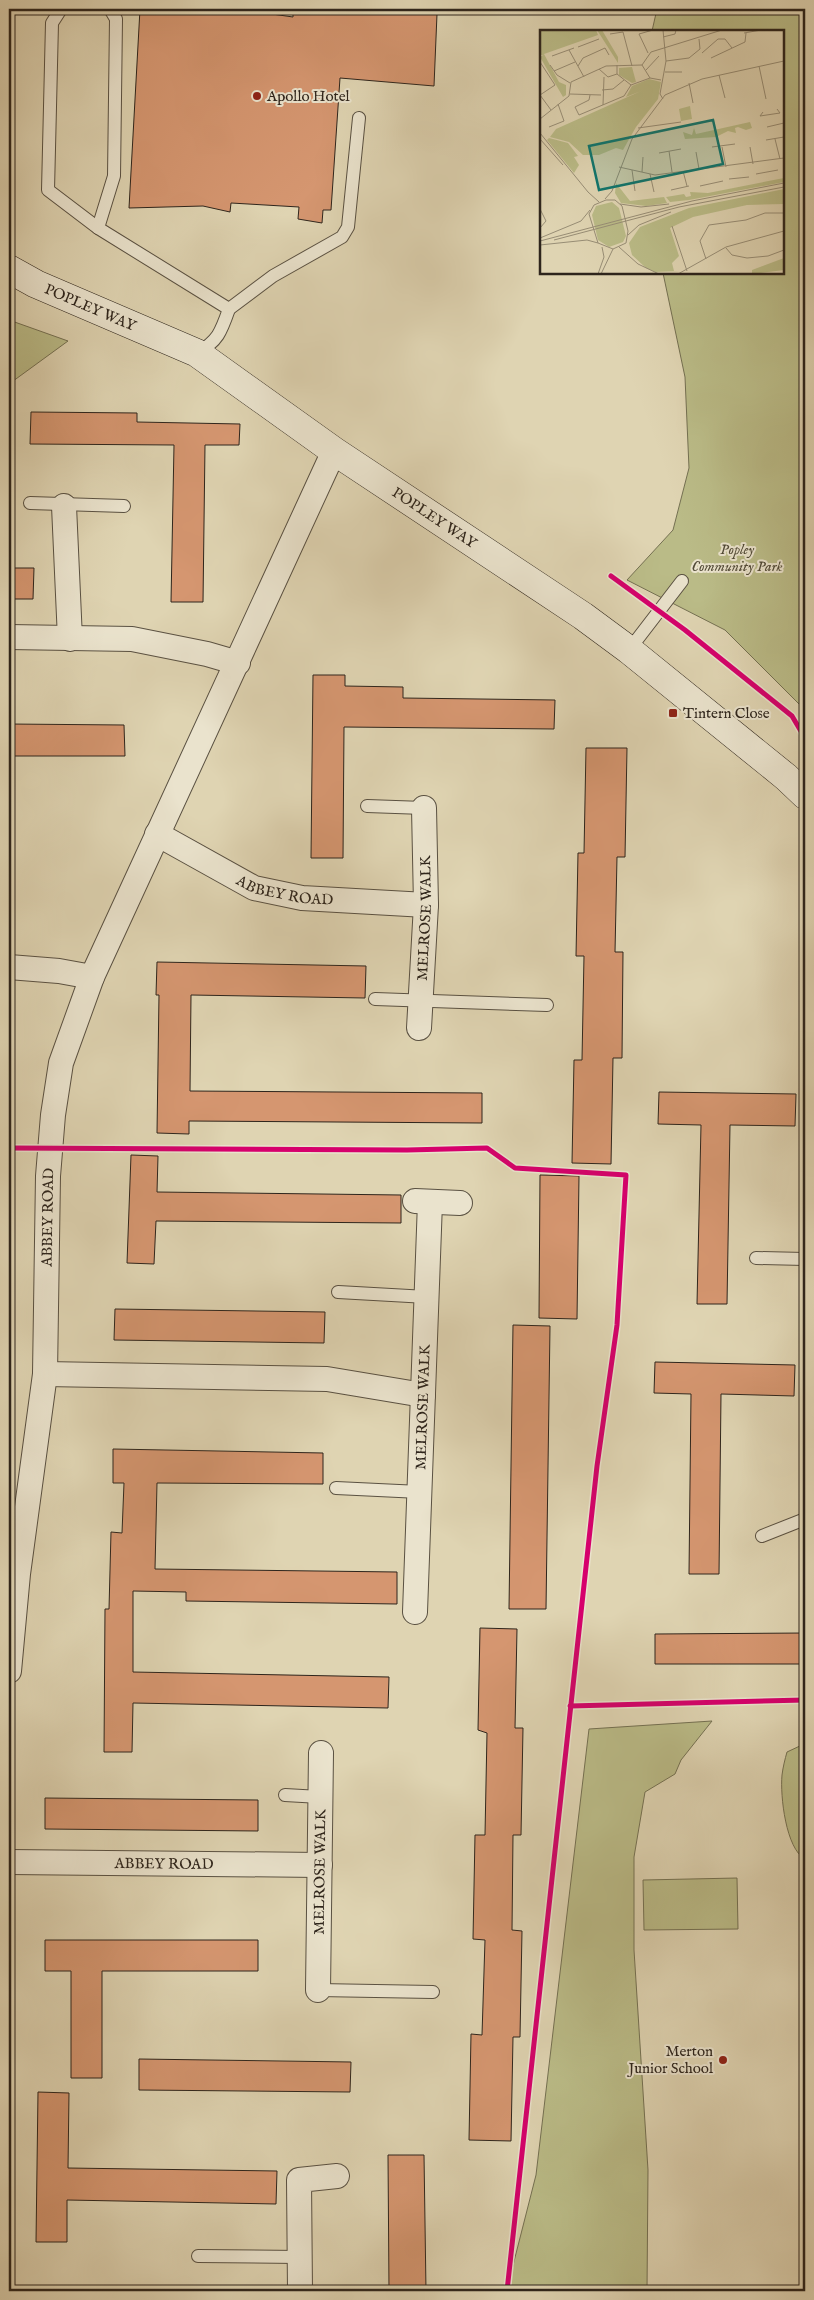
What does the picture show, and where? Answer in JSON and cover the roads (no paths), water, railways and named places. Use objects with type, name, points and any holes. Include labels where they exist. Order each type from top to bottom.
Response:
[{"type":"street","name":"POPLEY WAY","points":[[9,269],[36,284],[196,354],[334,451],[583,616],[630,650],[786,777],[805,795]]},
{"type":"street","name":"POPLEY WAY","points":[[9,277],[36,284]]},
{"type":"street","name":"ABBEY ROAD","points":[[9,1671],[14,1573],[45,1374],[48,1176],[53,1115],[61,1064],[92,977],[334,451]]},
{"type":"street","points":[[64,506],[70,639]]},
{"type":"street","points":[[9,637],[132,639],[238,663]]},
{"type":"street","name":"MELROSE WALK","points":[[419,1028],[419,1001],[426,905],[424,808]]},
{"type":"street","name":"ABBEY ROAD","points":[[157,834],[254,888],[302,898],[426,905]]},
{"type":"street","points":[[9,967],[59,971],[92,977]]},
{"type":"street","name":"MELROSE WALK","points":[[415,1612],[426,1297],[423,1202],[460,1203]]},
{"type":"street","points":[[45,1374],[327,1379],[423,1395]]},
{"type":"street","name":"MELROSE WALK","points":[[318,1990],[321,1753]]},
{"type":"street","name":"ABBEY ROAD","points":[[9,1862],[320,1865]]},
{"type":"street","points":[[300,2291],[299,2180],[337,2176]]},
{"type":"lane","points":[[61,9],[52,23],[48,190],[98,228],[229,309]]},
{"type":"lane","points":[[98,228],[114,176],[116,19],[110,9]]},
{"type":"lane","points":[[196,354],[212,344],[220,334],[229,309],[273,276],[342,237],[348,227],[359,118]]},
{"type":"lane","points":[[30,503],[64,506],[124,506]]},
{"type":"lane","points":[[630,650],[682,581]]},
{"type":"lane","points":[[368,806],[424,808]]},
{"type":"lane","points":[[375,999],[548,1005]]},
{"type":"lane","points":[[756,1258],[805,1260]]},
{"type":"lane","points":[[338,1292],[426,1297]]},
{"type":"lane","points":[[336,1488],[420,1492]]},
{"type":"lane","points":[[762,1536],[805,1519]]},
{"type":"lane","points":[[285,1796],[320,1797]]},
{"type":"lane","points":[[318,1990],[433,1992]]},
{"type":"lane","points":[[198,2256],[299,2257]]},
{"type":"place","name":"Apollo Hotel","points":[[257,96]]},
{"type":"place","name":"Tintern Close","points":[[673,713]]},
{"type":"place","name":"Merton Junior School","points":[[723,2060]]},
{"type":"park label","name":"Popley Community Park","points":[[737,558]]}]
